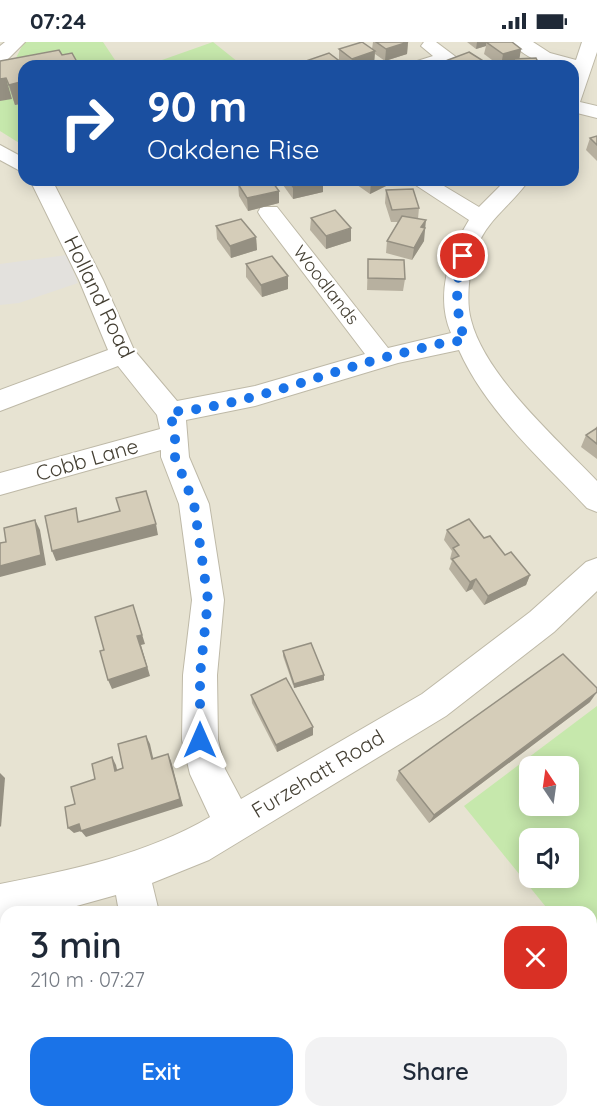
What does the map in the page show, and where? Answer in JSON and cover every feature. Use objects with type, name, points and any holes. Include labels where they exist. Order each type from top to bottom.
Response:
[{"type":"street","points":[[0,56],[16,42]]},
{"type":"street","points":[[521,42],[543,57],[555,60]]},
{"type":"street","points":[[579,79],[591,42]]},
{"type":"street","points":[[430,46],[453,55],[438,60]]},
{"type":"street","points":[[579,66],[583,67]]},
{"type":"street","points":[[579,107],[597,112]]},
{"type":"street","points":[[0,151],[18,163]]},
{"type":"street","name":"Holland Road","points":[[44,186],[86,270],[123,354],[173,424]]},
{"type":"street","points":[[429,186],[481,218]]},
{"type":"street","points":[[512,186],[481,218],[467,242],[458,270],[458,320],[465,341],[481,370],[597,500]]},
{"type":"street","name":"Woodlands","points":[[269,212],[382,358]]},
{"type":"street","name":"Cobb Lane","points":[[0,484],[173,424],[219,404],[382,358],[452,341],[465,341]]},
{"type":"street","points":[[0,401],[123,354]]},
{"type":"street","points":[[173,424],[175,457],[194,504],[208,600],[200,675],[200,740],[208,774],[234,825]]},
{"type":"street","name":"Furzehatt Road","points":[[0,904],[49,894],[130,872],[196,847],[434,705],[542,622],[597,571]]},
{"type":"street","points":[[130,872],[138,906]]},
{"type":"shaded area","points":[[0,42],[597,42],[597,906],[0,906]]},
{"type":"shaded area","points":[[67,255],[78,283],[19,303],[0,305],[0,264]]},
{"type":"green space","points":[[24,42],[103,42],[115,60],[18,60],[18,142],[0,131],[0,76],[10,70]]},
{"type":"green space","points":[[213,42],[236,60],[162,60]]},
{"type":"green space","points":[[597,706],[597,906],[545,906],[531,888],[579,888],[579,828],[519,828],[519,874],[464,806],[519,765],[519,816],[579,816],[579,756],[530,756]]},
{"type":"building","points":[[362,42],[375,51],[352,59],[339,49]]},
{"type":"building","points":[[376,42],[408,42],[386,49]]},
{"type":"building","points":[[486,42],[512,42],[521,49],[503,54]]},
{"type":"building","points":[[59,50],[62,55],[72,53],[76,60],[18,60],[18,83],[9,85],[6,78],[0,79],[0,61]]},
{"type":"building","points":[[469,52],[482,60],[448,60]]},
{"type":"building","points":[[329,53],[338,60],[309,60]]},
{"type":"building","points":[[536,58],[537,60],[514,60]]},
{"type":"building","points":[[597,136],[597,145],[590,138]]},
{"type":"building","points":[[239,186],[275,186],[279,191],[247,198]]},
{"type":"building","points":[[413,189],[419,208],[392,210],[386,190]]},
{"type":"building","points":[[335,210],[351,228],[326,236],[311,218]]},
{"type":"building","points":[[402,216],[426,220],[421,227],[425,228],[414,248],[387,241]]},
{"type":"building","points":[[241,219],[256,237],[230,246],[216,226]]},
{"type":"building","points":[[272,256],[288,276],[261,285],[246,264]]},
{"type":"building","points":[[368,259],[404,260],[405,279],[368,278]]},
{"type":"building","points":[[597,428],[597,444],[586,435]]},
{"type":"building","points":[[146,491],[156,524],[52,551],[45,516],[76,508],[78,522],[120,511],[116,498]]},
{"type":"building","points":[[469,519],[484,538],[490,536],[505,555],[511,552],[530,575],[488,596],[476,579],[470,582],[452,559],[459,556],[453,548],[459,545],[447,530]]},
{"type":"building","points":[[35,520],[41,555],[0,566],[0,543],[6,542],[4,528]]},
{"type":"building","points":[[133,605],[142,635],[137,636],[147,667],[108,680],[100,651],[104,650],[95,617]]},
{"type":"building","points":[[311,643],[324,675],[294,684],[283,651]]},
{"type":"building","points":[[563,654],[597,688],[597,692],[434,815],[399,771]]},
{"type":"building","points":[[286,678],[313,727],[276,745],[251,695]]},
{"type":"building","points":[[146,736],[152,759],[168,754],[180,799],[81,831],[79,824],[68,828],[65,807],[75,804],[71,787],[95,779],[92,764],[112,757],[115,771],[123,768],[118,744]]},
{"type":"route","points":[[200,740],[200,675],[208,600],[194,504],[175,457],[175,435],[170,412],[190,411],[382,358],[452,341],[465,341],[458,320],[458,270],[463,256]]}]
